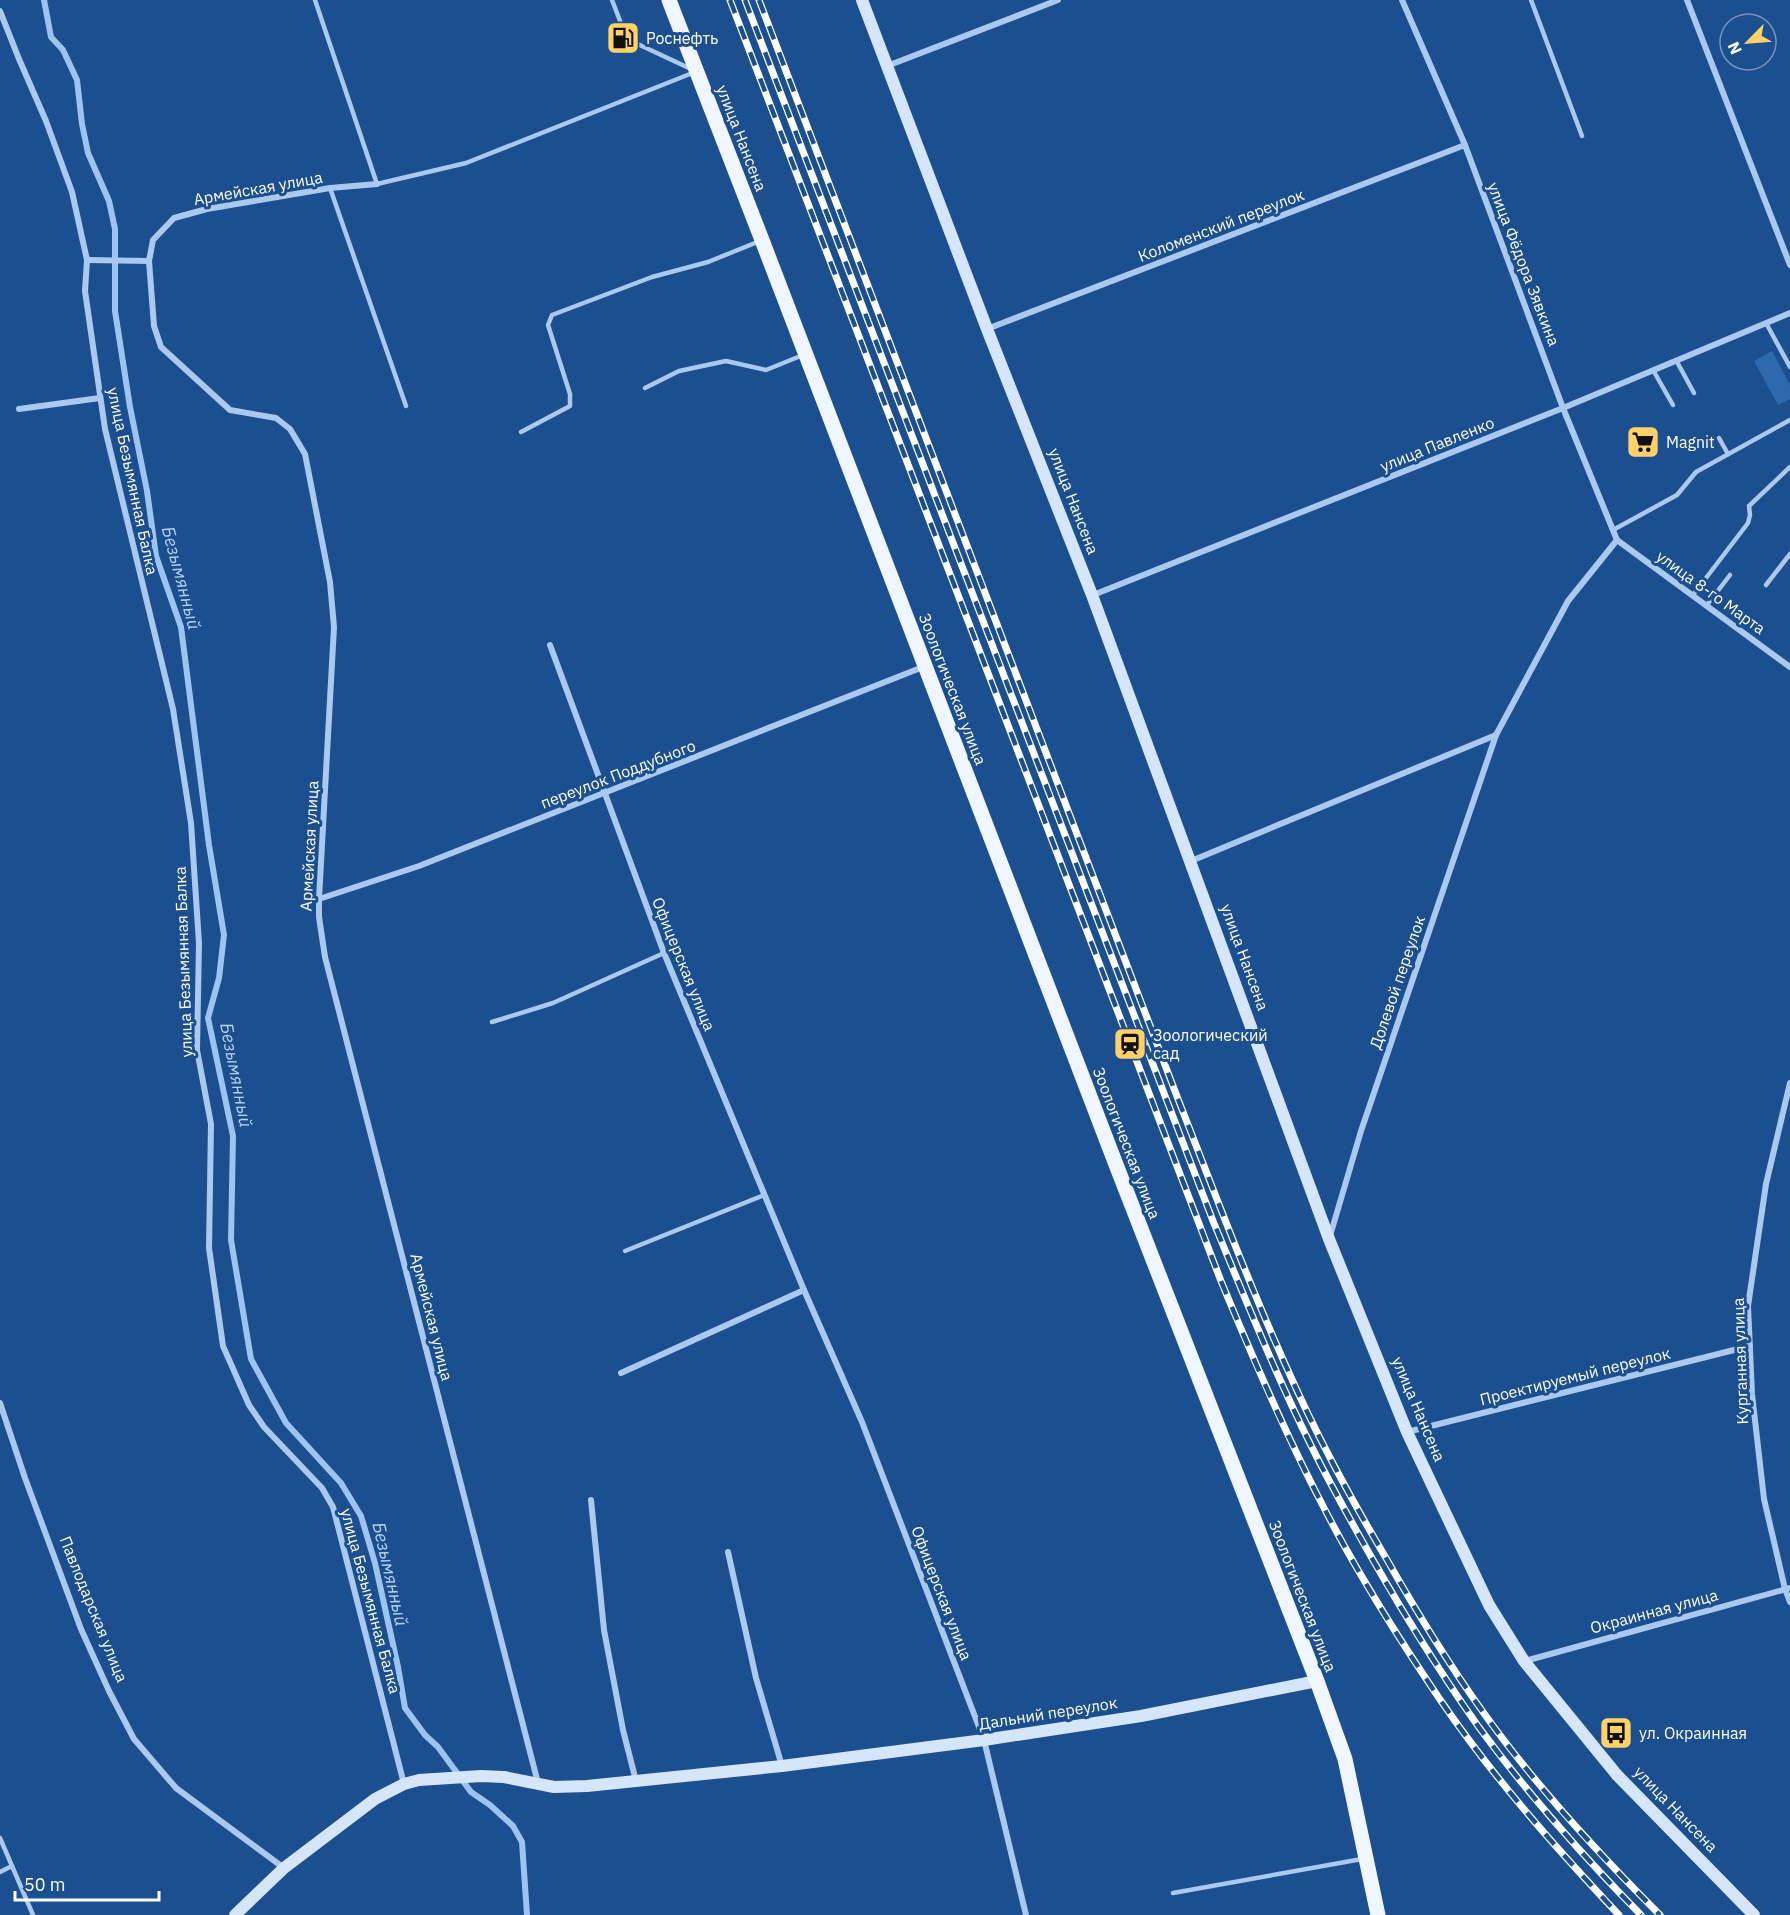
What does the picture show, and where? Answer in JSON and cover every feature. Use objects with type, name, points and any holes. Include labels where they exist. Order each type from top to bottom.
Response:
[{"type":"main road","name":"улица Нансена","points":[[669,0],[819,391]]},
{"type":"main road","name":"улица Нансена","points":[[862,0],[987,329],[1092,595],[1329,1239],[1407,1432],[1489,1605],[1524,1661],[1617,1775],[1754,1915]]},
{"type":"main road","name":"Зоологическая улица","points":[[819,391],[1317,1681],[1345,1759],[1378,1915]]},
{"type":"main road","name":"Дальний переулок","points":[[404,1784],[453,1776],[504,1778],[554,1787],[587,1786],[782,1766],[984,1740],[1141,1716],[1317,1681]]},
{"type":"main road","points":[[235,1915],[284,1868],[375,1799],[404,1784]]},
{"type":"street","points":[[887,66],[1058,0]]},
{"type":"street","name":"улица Фёдора Зявкина","points":[[1402,0],[1465,146],[1563,408],[1617,540]]},
{"type":"street","points":[[1687,0],[1790,265]]},
{"type":"street","name":"улица Безымянная Балка","points":[[0,11],[46,121],[72,192],[87,260],[85,291],[105,429],[173,709],[191,822],[199,943],[197,1050],[211,1124],[209,1248],[223,1346],[249,1405],[264,1427],[322,1488],[333,1508],[404,1784]]},
{"type":"street","name":"Коломенский переулок","points":[[987,329],[1465,146]]},
{"type":"street","name":"Армейская улица","points":[[377,184],[330,188],[207,209],[174,219],[153,240],[149,261],[154,326],[161,347],[230,410],[276,418],[290,429],[305,454],[330,582],[334,627],[319,899],[319,917],[325,957],[538,1783]]},
{"type":"street","points":[[87,260],[149,261]]},
{"type":"street","name":"улица Павленко","points":[[1092,595],[1563,408],[1790,313]]},
{"type":"street","points":[[19,409],[100,398]]},
{"type":"street","name":"улица 8-го Марта","points":[[1617,540],[1790,667]]},
{"type":"street","name":"Долевой переулок","points":[[1329,1239],[1361,1131],[1496,735],[1568,601],[1617,540]]},
{"type":"street","name":"Офицерская улица","points":[[550,645],[664,953],[804,1290],[862,1422],[984,1740],[1026,1915]]},
{"type":"street","name":"переулок Поддубного","points":[[319,899],[419,866],[925,667]]},
{"type":"street","points":[[1191,861],[1496,735]]},
{"type":"street","name":"Курганная улица","points":[[1790,1083],[1766,1184],[1748,1306],[1752,1394],[1764,1499],[1790,1602]]},
{"type":"street","points":[[621,1373],[804,1290]]},
{"type":"street","name":"Проектируемый переулок","points":[[1407,1432],[1750,1346]]},
{"type":"street","name":"Павлодарская улица","points":[[0,1402],[25,1478],[81,1629],[109,1691],[134,1738],[176,1788],[284,1868]]},
{"type":"street","points":[[591,1500],[604,1630],[623,1730],[636,1781]]},
{"type":"street","points":[[728,1552],[756,1678],[782,1766]]},
{"type":"street","name":"Окраинная улица","points":[[1524,1661],[1788,1589]]},
{"type":"lane","points":[[315,0],[377,184],[466,163],[697,72]]},
{"type":"lane","points":[[612,0],[627,39],[697,72]]},
{"type":"lane","points":[[1531,0],[1582,136]]},
{"type":"lane","points":[[330,188],[406,406]]},
{"type":"lane","points":[[521,432],[570,406],[570,394],[549,325],[552,315],[652,277],[708,262],[762,240]]},
{"type":"lane","points":[[1766,323],[1790,366]]},
{"type":"lane","points":[[645,388],[680,371],[726,361],[766,370],[805,354]]},
{"type":"lane","points":[[1676,360],[1694,393]]},
{"type":"lane","points":[[1653,370],[1672,405]]},
{"type":"lane","points":[[1613,530],[1677,495],[1692,475],[1790,420]]},
{"type":"lane","points":[[1719,438],[1728,454]]},
{"type":"lane","points":[[1693,595],[1748,523],[1749,506],[1790,467]]},
{"type":"lane","points":[[1766,585],[1790,554]]},
{"type":"lane","points":[[1707,606],[1730,574]]},
{"type":"lane","points":[[492,1022],[553,1003],[664,953]]},
{"type":"lane","points":[[625,1251],[764,1195]]},
{"type":"lane","points":[[0,1838],[33,1915]]},
{"type":"lane","points":[[1173,1893],[1366,1858]]},
{"type":"lane","points":[[0,1872],[12,1866]]},
{"type":"shaded area","points":[[1772,351],[1790,385],[1790,399],[1778,405],[1754,361]]},
{"type":"waterway","name":"Безымянный","points":[[44,0],[51,37],[63,50],[77,80],[88,153],[109,201],[115,229],[115,311],[130,407],[147,491],[156,556],[181,627],[209,845],[224,935],[219,978],[208,1018],[233,1136],[231,1240],[251,1359],[286,1423],[341,1483],[361,1516],[375,1563],[405,1708],[425,1735],[438,1747],[471,1792],[490,1805],[513,1826],[522,1842],[527,1915]]},
{"type":"railway","points":[[730,0],[1221,1281],[1282,1421],[1308,1477],[1349,1554],[1392,1627],[1439,1698],[1480,1755],[1525,1810],[1619,1915]]},
{"type":"railway","points":[[745,0],[1213,1221],[1299,1421],[1383,1578],[1478,1726],[1536,1800],[1641,1915]]},
{"type":"railway","points":[[759,0],[1178,1099],[1246,1272],[1301,1399],[1335,1468],[1373,1536],[1445,1656],[1470,1693],[1545,1792],[1660,1915]]},
{"type":"place","name":"Роснефть","points":[[623,38]]},
{"type":"place","name":"Magnit","points":[[1643,442]]},
{"type":"place","name":"Зоологический сад","points":[[1130,1044]]},
{"type":"place","name":"ул. Окраинная","points":[[1616,1733]]}]
